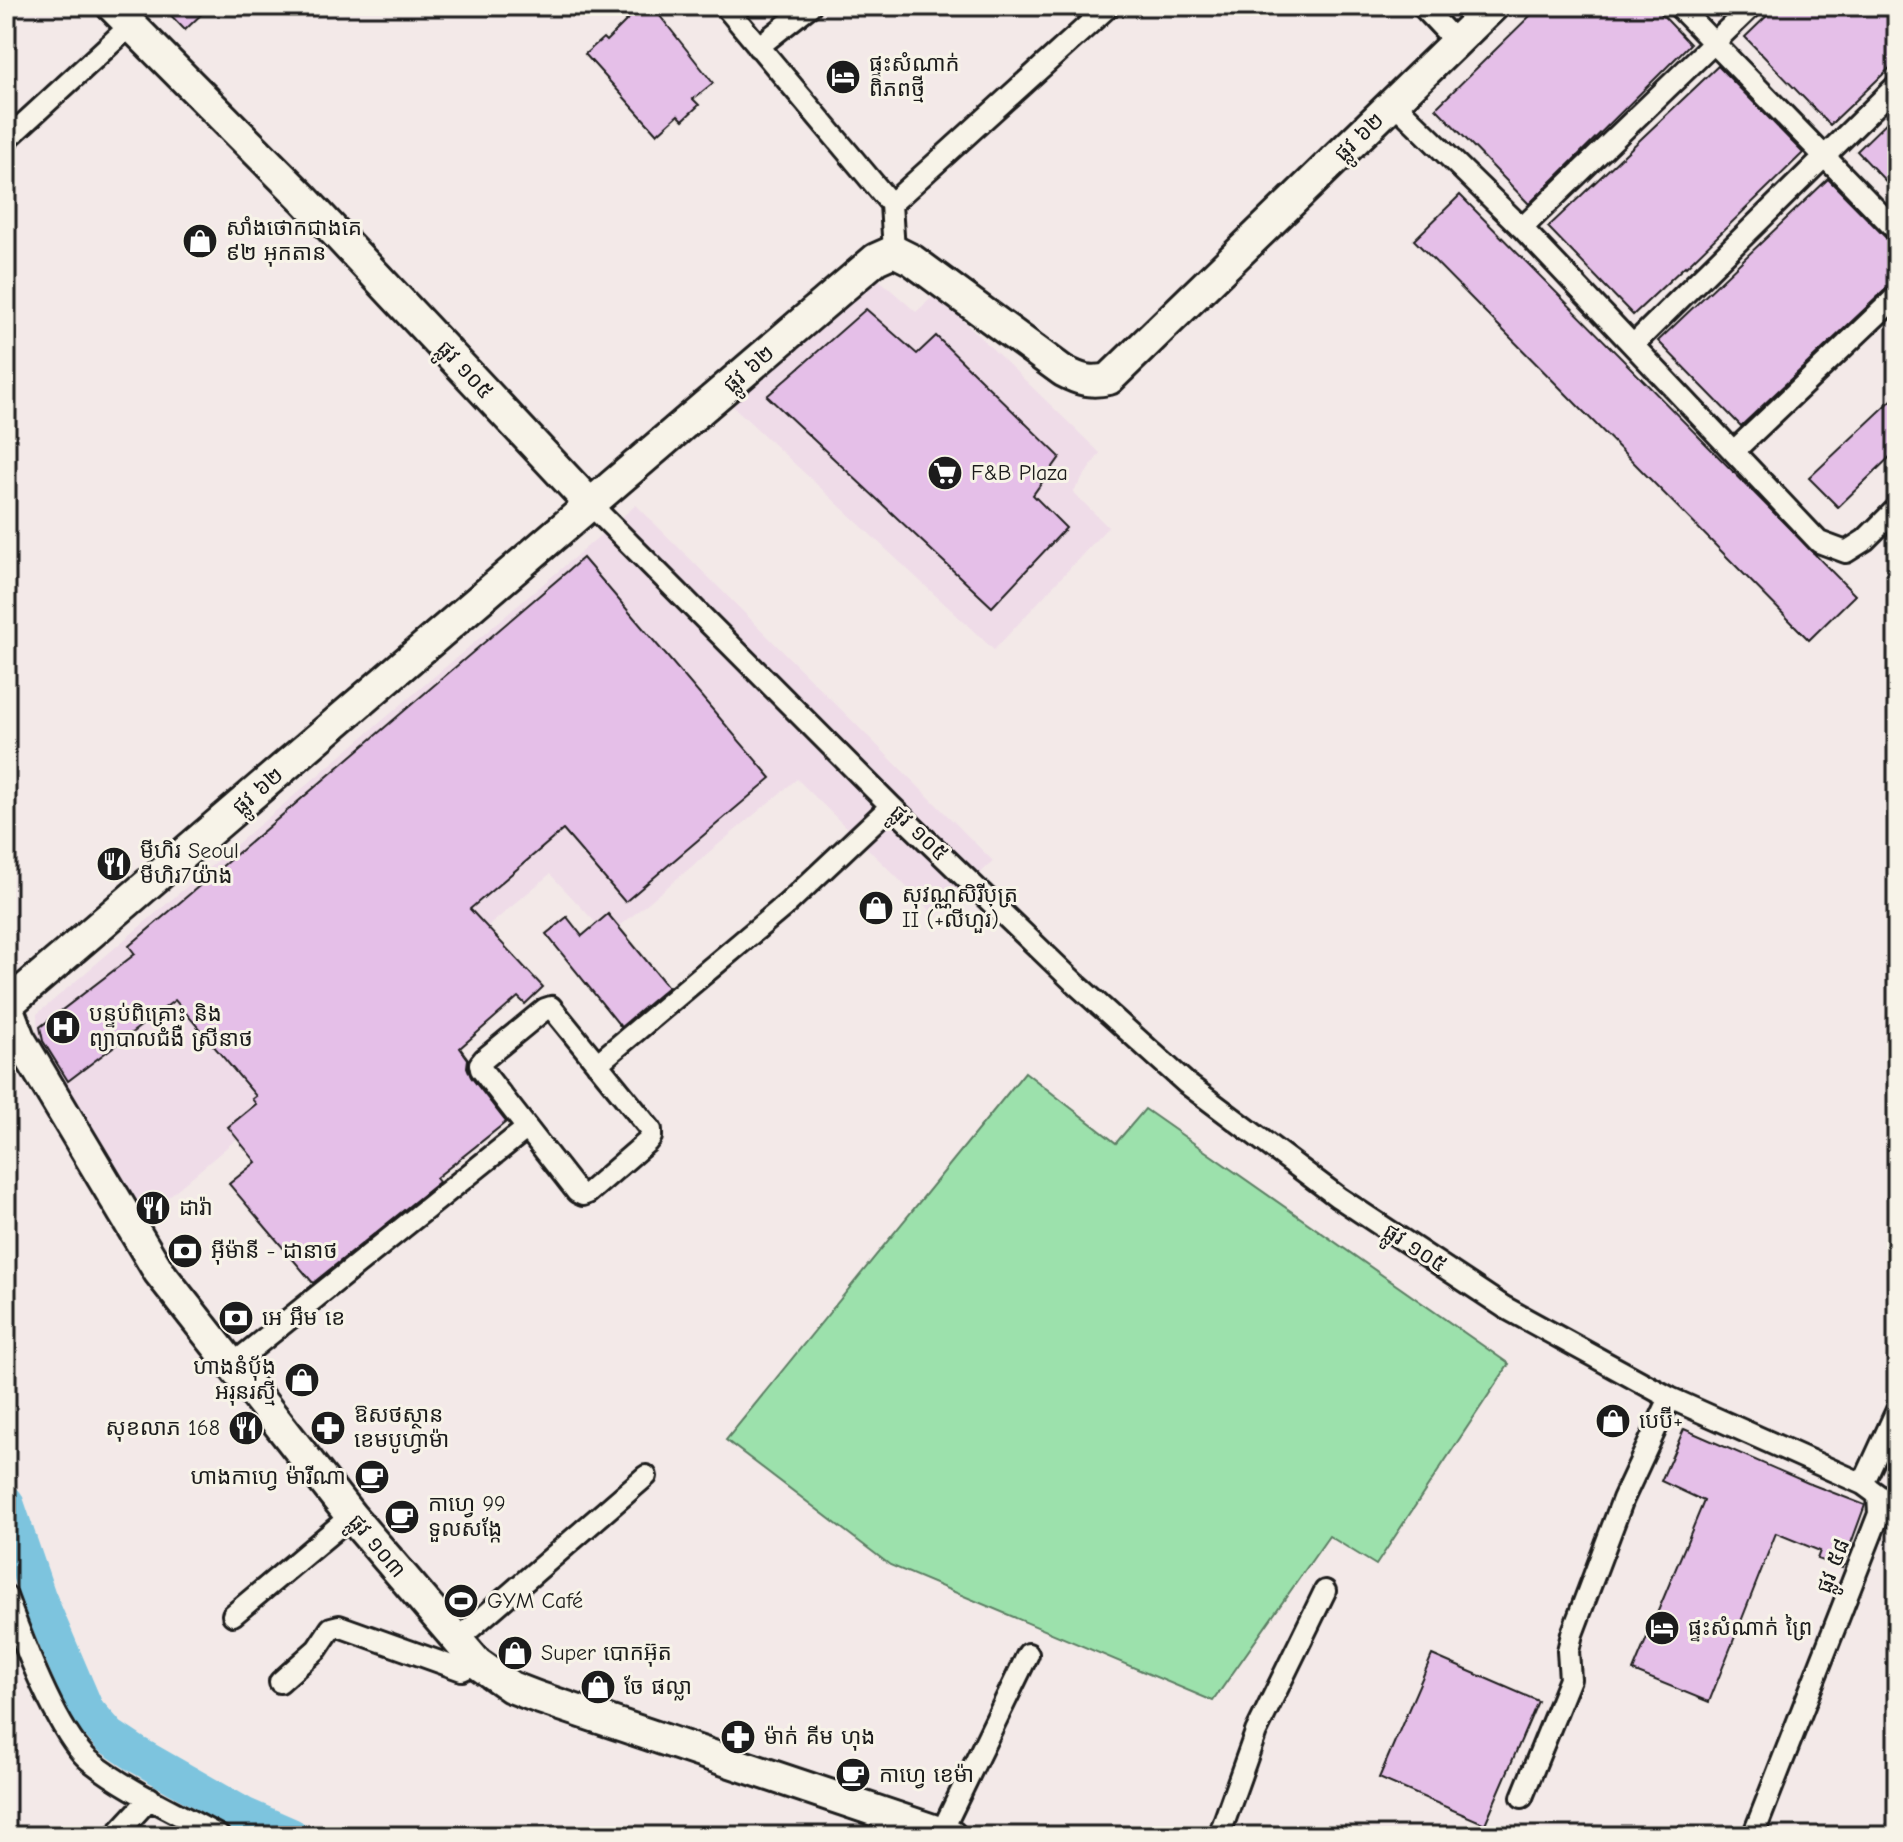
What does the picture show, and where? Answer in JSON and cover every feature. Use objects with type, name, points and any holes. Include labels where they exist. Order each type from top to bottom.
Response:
[{"type":"street","points":[[725,6],[891,204],[894,251]]},
{"type":"street","points":[[758,47],[810,6]]},
{"type":"street","points":[[891,204],[1109,6]]},
{"type":"street","points":[[1422,6],[1456,42]]},
{"type":"street","name":"ផ្លូវ ៦២","points":[[6,1005],[876,259],[894,251],[912,260],[1063,371],[1082,381],[1109,379],[1493,6]]},
{"type":"street","points":[[1678,6],[1897,231]]},
{"type":"street","points":[[1522,228],[1752,6]]},
{"type":"street","points":[[6,140],[121,16]]},
{"type":"street","name":"ផ្លូវ ១០៥","points":[[121,16],[303,198],[591,505],[891,806],[1076,984],[1186,1083],[1338,1197],[1504,1307],[1670,1398],[1863,1484]]},
{"type":"street","points":[[1633,345],[1897,85]]},
{"type":"street","points":[[1394,103],[1522,228],[1819,542],[1846,552],[1865,540],[1897,508]]},
{"type":"street","points":[[1734,451],[1897,296]]},
{"type":"street","points":[[597,1064],[788,903],[891,806]]},
{"type":"street","name":"ផ្លូវ ១០៣","points":[[6,1005],[19,1038],[159,1272],[351,1516],[477,1663],[511,1687],[537,1697],[946,1834]]},
{"type":"street","points":[[551,1007],[651,1130],[651,1137],[583,1195],[577,1192],[527,1128],[481,1069],[484,1059],[551,1007]]},
{"type":"street","points":[[233,1364],[527,1128]]},
{"type":"street","points":[[1522,1797],[1570,1679],[1568,1651],[1572,1634],[1623,1499],[1670,1398]]},
{"type":"street","points":[[1863,1484],[1897,1410]]},
{"type":"street","points":[[457,1640],[646,1476]]},
{"type":"street","name":"ផ្លូវ ៥៨","points":[[1753,1836],[1879,1514],[1878,1495],[1863,1484]]},
{"type":"street","points":[[233,1615],[351,1516]]},
{"type":"street","points":[[1219,1836],[1256,1732],[1325,1591]]},
{"type":"street","points":[[6,1596],[62,1726],[88,1759],[219,1836]]},
{"type":"street","points":[[280,1682],[317,1649],[331,1628],[339,1626],[462,1670],[477,1663]]},
{"type":"street","points":[[946,1834],[1028,1654]]},
{"type":"street","points":[[115,1836],[150,1798]]},
{"type":"shaded area","name":"F&B Plaza","points":[[867,269],[916,312],[936,294],[1100,453],[1073,492],[1108,527],[994,650],[722,396]]},
{"type":"shaded area","points":[[636,505],[993,861],[936,916],[797,779],[608,936],[550,874],[142,1219],[38,1041],[37,1014]]},
{"type":"green space","points":[[1025,1072],[1116,1143],[1145,1109],[1509,1364],[1376,1565],[1329,1536],[1213,1701],[890,1565],[726,1440]]},
{"type":"building","points":[[162,6],[210,6],[185,30]]},
{"type":"building","points":[[641,6],[652,6],[713,83],[693,99],[699,105],[683,120],[678,115],[657,134],[585,54],[603,38],[606,41]]},
{"type":"building","points":[[1540,6],[1654,6],[1690,44],[1529,204],[1436,108]]},
{"type":"building","points":[[1777,6],[1897,6],[1897,61],[1830,125],[1745,37]]},
{"type":"building","points":[[1718,66],[1803,153],[1633,315],[1548,227]]},
{"type":"building","points":[[1897,112],[1897,193],[1857,151]]},
{"type":"building","points":[[1828,179],[1888,240],[1897,245],[1897,282],[1888,287],[1741,426],[1658,341]]},
{"type":"building","points":[[1460,195],[1855,595],[1809,640],[1414,240]]},
{"type":"building","points":[[866,309],[917,354],[936,336],[1060,457],[1033,495],[1066,528],[992,607],[767,396]]},
{"type":"building","points":[[1897,395],[1897,450],[1838,507],[1809,478]]},
{"type":"building","points":[[583,558],[771,778],[625,902],[563,830],[470,909],[543,987],[525,1004],[518,997],[460,1048],[468,1059],[471,1077],[506,1122],[436,1178],[439,1182],[313,1283],[229,1184],[256,1162],[228,1127],[256,1104],[252,1099],[256,1096],[175,1000],[68,1081],[43,1041],[40,1027],[135,954],[129,946]]},
{"type":"building","points":[[608,914],[668,987],[621,1027],[546,934],[567,917],[582,936]]},
{"type":"building","points":[[1684,1429],[1865,1505],[1842,1568],[1817,1559],[1820,1551],[1776,1533],[1709,1702],[1633,1671],[1704,1501],[1661,1481]]},
{"type":"building","points":[[1432,1655],[1538,1701],[1485,1824],[1379,1778]]},
{"type":"waterway","points":[[6,1503],[38,1597],[86,1710],[109,1736],[136,1754],[243,1815],[291,1836]]},
{"type":"place","name":"ផ្ទះសំណាក់ ពិភពថ្មី","points":[[843,77]]},
{"type":"place","name":"សាំងថោកជាងគេ ៩២ អុកតាន","points":[[200,241]]},
{"type":"place","name":"F&B Plaza","points":[[945,473]]},
{"type":"place","name":"មីហិរ Seoul មីហិរ7យ៉ាង","points":[[114,864]]},
{"type":"place","name":"សុវណ្ណសិរីបុត្រ II (+លីហួរ)","points":[[876,908]]},
{"type":"place","name":"បន្ទប់ពិគ្រោះ និង ព្យាបាលជំងឺ ស្រីនាថ","points":[[63,1027]]},
{"type":"place","name":"ដារ៉ា","points":[[153,1208]]},
{"type":"place","name":"អ៊ីម៉ានី - ដានាថ","points":[[185,1251]]},
{"type":"place","name":"អេ អឹម ខេ","points":[[236,1318]]},
{"type":"place","name":"ហាងនំប៉័ង អរុនរស្មី","points":[[302,1380]]},
{"type":"place","name":"បេប៊ី+","points":[[1613,1421]]},
{"type":"place","name":"សុខលាភ 168","points":[[246,1428]]},
{"type":"place","name":"ឱសថស្ថាន ខេមបូហ្វាម៉ា","points":[[328,1428]]},
{"type":"place","name":"ហាងកាហ្វេ ម៉ារីណា","points":[[372,1477]]},
{"type":"place","name":"កាហ្វេ 99 ទួលសង្កែ","points":[[402,1517]]},
{"type":"place","name":"GYM Café","points":[[461,1601]]},
{"type":"place","name":"ផ្ទះសំណាក់ ព្រៃ","points":[[1662,1628]]},
{"type":"place","name":"Super បោកអ៊ុត","points":[[515,1653]]},
{"type":"place","name":"ចែ ផល្លា","points":[[598,1687]]},
{"type":"place","name":"ម៉ាក់ គីម ហុង","points":[[738,1737]]},
{"type":"place","name":"កាហ្វេ ខេម៉ា","points":[[853,1775]]}]
